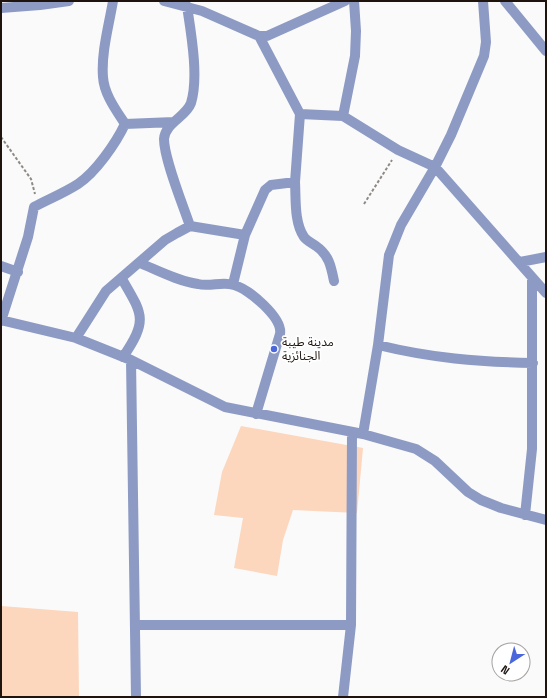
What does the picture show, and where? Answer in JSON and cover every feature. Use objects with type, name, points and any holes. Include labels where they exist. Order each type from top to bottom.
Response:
[{"type":"street","points":[[1,8],[69,1]]},
{"type":"street","points":[[113,1],[103,78],[112,104],[125,124]]},
{"type":"street","points":[[164,1],[187,6],[202,6],[259,36],[300,114],[295,182],[297,214],[301,230],[305,239],[326,254],[332,268],[334,281]]},
{"type":"street","points":[[259,36],[272,34],[345,1]]},
{"type":"street","points":[[343,116],[355,56],[356,30],[354,1]]},
{"type":"street","points":[[363,434],[378,345],[389,256],[393,242],[435,167],[466,101],[484,56],[486,42],[483,1]]},
{"type":"street","points":[[505,1],[546,51]]},
{"type":"street","points":[[187,6],[193,54],[193,91],[187,109],[174,122],[165,135],[164,140],[167,155],[190,226]]},
{"type":"street","points":[[300,114],[343,116],[398,150],[435,167],[546,293]]},
{"type":"street","points":[[125,124],[174,122]]},
{"type":"street","points":[[125,124],[118,139],[79,183],[34,207],[18,272],[1,321],[76,338],[127,358],[208,400],[225,407],[363,434],[416,449],[436,461],[468,492],[481,500],[501,508],[546,520]]},
{"type":"street","points":[[233,284],[245,235],[255,209],[267,187],[275,184],[295,182]]},
{"type":"street","points":[[76,338],[106,291],[122,279],[165,240],[190,226],[245,235]]},
{"type":"street","points":[[520,262],[546,257]]},
{"type":"street","points":[[140,263],[179,280],[198,285],[233,284],[259,301],[274,317],[281,328],[256,414]]},
{"type":"street","points":[[1,266],[18,272]]},
{"type":"street","points":[[525,515],[532,449],[532,278]]},
{"type":"street","points":[[122,279],[139,308],[140,315],[138,332],[127,358],[136,625],[136,697]]},
{"type":"street","points":[[378,345],[440,358],[496,363],[533,363]]},
{"type":"street","points":[[344,697],[351,625],[352,432]]},
{"type":"street","points":[[136,625],[351,625]]},
{"type":"path","points":[[1,137],[31,179],[36,198],[34,207]]},
{"type":"path","points":[[364,204],[398,150]]},
{"type":"shaded area","points":[[241,426],[363,448],[357,513],[293,510],[283,540],[277,576],[234,568],[243,518],[214,515],[222,472]]},
{"type":"shaded area","points":[[1,606],[78,612],[79,697],[1,697]]},
{"type":"place","name":"مدينة طيبة الجنائزية","points":[[274,349]]}]
